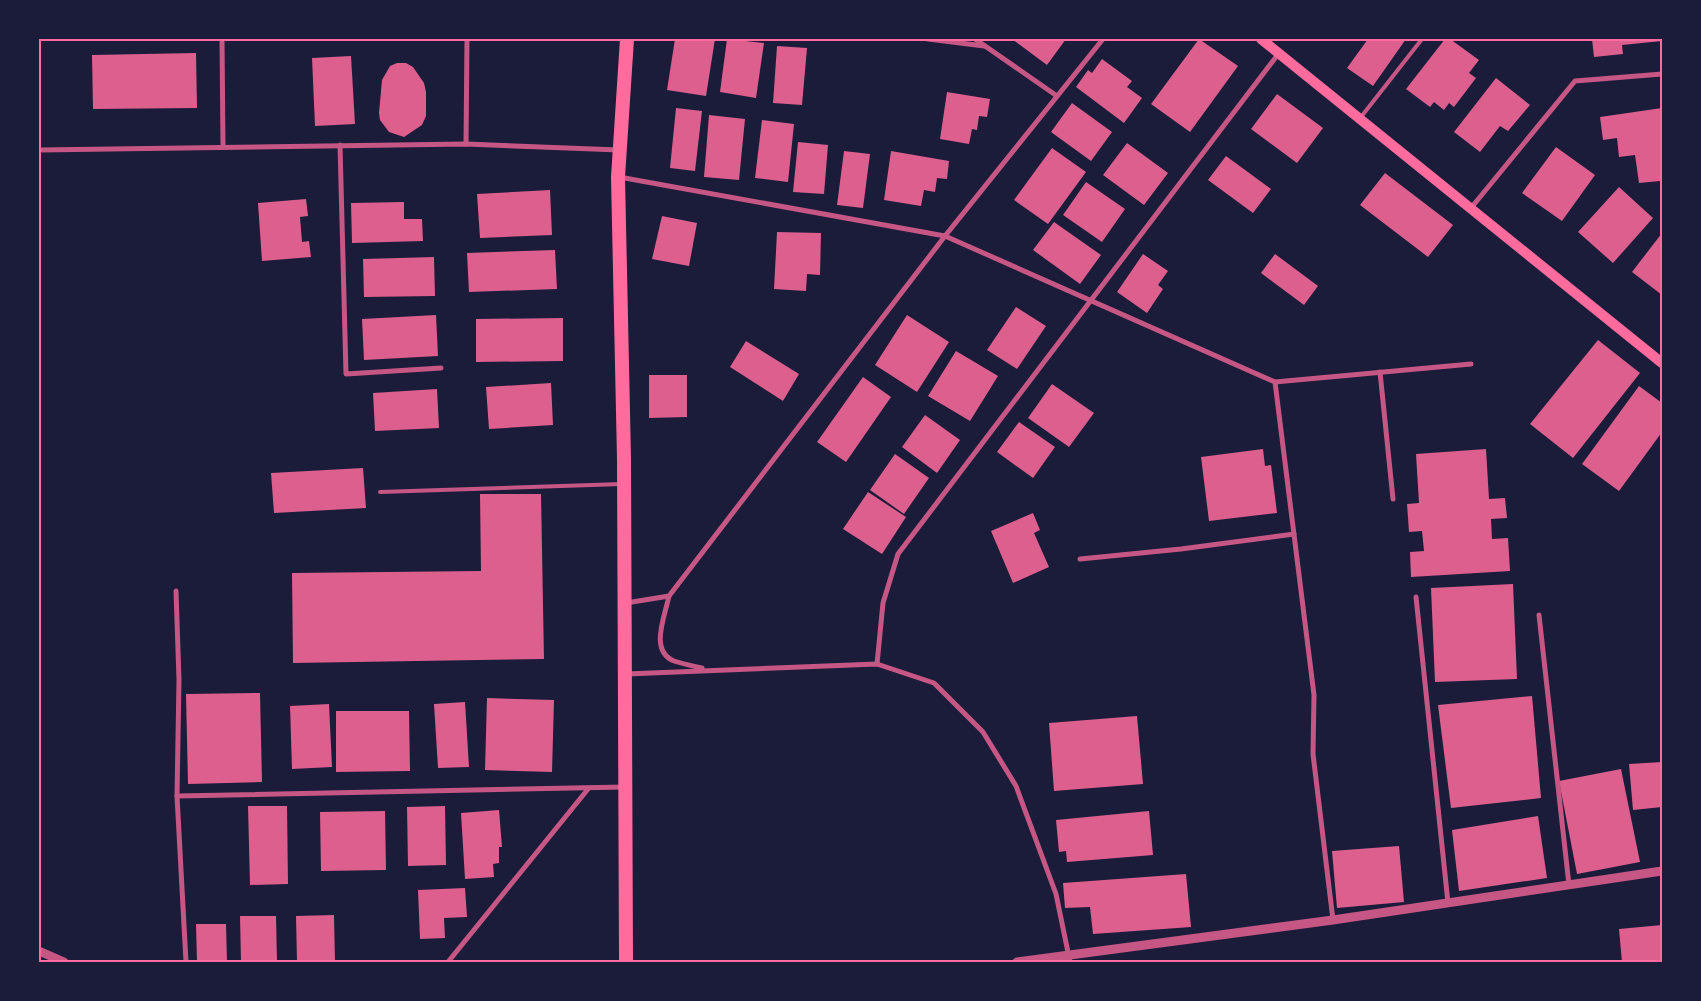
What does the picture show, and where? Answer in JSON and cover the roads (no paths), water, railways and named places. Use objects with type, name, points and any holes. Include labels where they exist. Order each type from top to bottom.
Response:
[{"type":"highway","points":[[626,962],[623,674],[624,484],[618,177],[627,39]]},
{"type":"main road","points":[[1261,39],[1662,364]]},
{"type":"street","points":[[222,39],[223,147]]},
{"type":"street","points":[[466,144],[467,39]]},
{"type":"street","points":[[928,39],[984,46]]},
{"type":"street","points":[[975,39],[1057,96]]},
{"type":"street","points":[[707,670],[672,660],[661,650],[660,638],[669,596],[945,236],[1104,39]]},
{"type":"street","points":[[876,664],[883,603],[898,554],[1279,54]]},
{"type":"street","points":[[1471,208],[1575,81],[1662,74]]},
{"type":"street","points":[[39,150],[466,144],[619,150]]},
{"type":"street","points":[[340,145],[346,374],[441,368]]},
{"type":"street","points":[[618,177],[945,236],[1275,382],[1471,364]]},
{"type":"street","points":[[1380,372],[1393,499]]},
{"type":"street","points":[[1275,382],[1314,695],[1312,754],[1333,920]]},
{"type":"street","points":[[1080,559],[1180,549],[1294,534]]},
{"type":"street","points":[[176,591],[179,680],[177,796],[186,962]]},
{"type":"street","points":[[623,604],[669,596]]},
{"type":"street","points":[[1416,598],[1448,903]]},
{"type":"street","points":[[1539,615],[1569,885]]},
{"type":"street","points":[[623,674],[876,664],[934,683],[983,732],[1016,786],[1056,894],[1069,959]]},
{"type":"street","points":[[177,796],[624,787]]},
{"type":"street","points":[[448,962],[588,789]]},
{"type":"street","points":[[1018,962],[1069,959],[1662,871]]},
{"type":"street","points":[[39,951],[64,962]]},
{"type":"lane","points":[[1359,118],[1422,39]]},
{"type":"lane","points":[[380,492],[624,484]]}]
